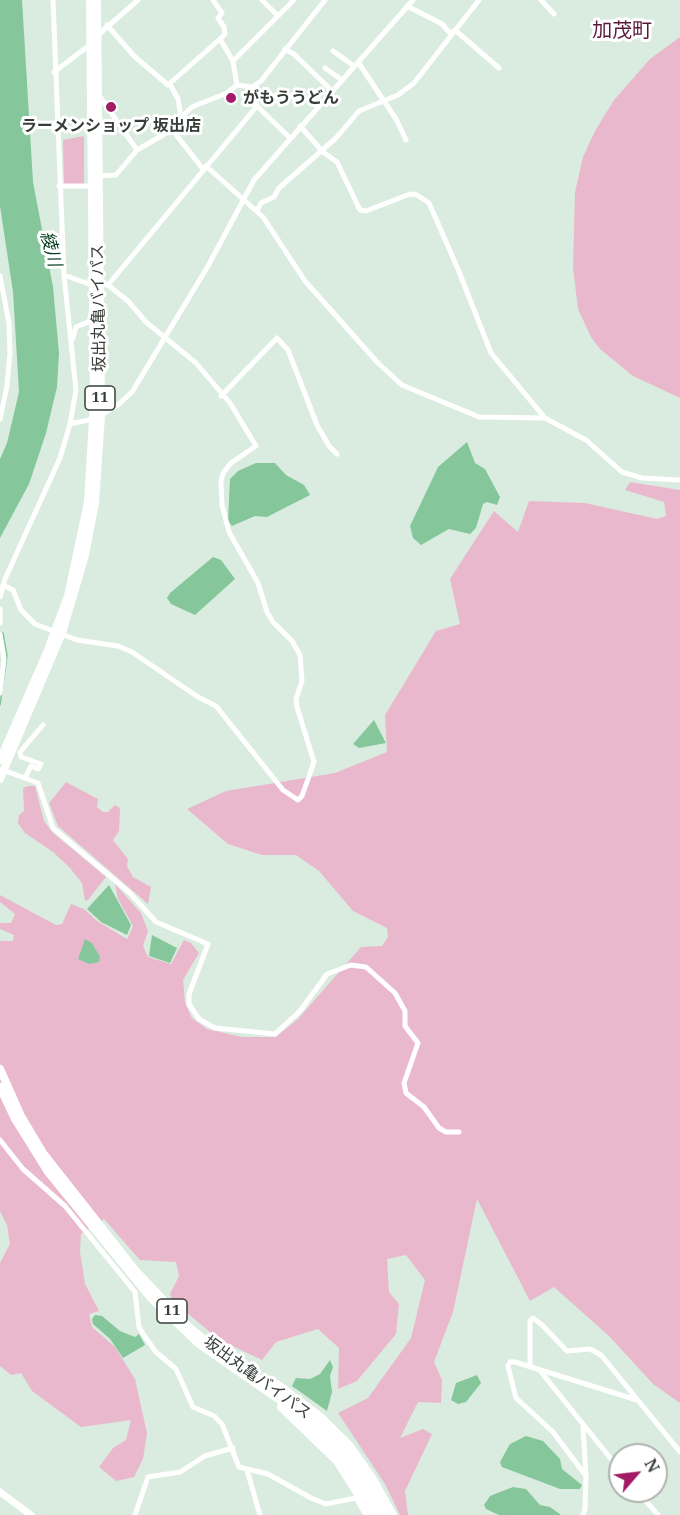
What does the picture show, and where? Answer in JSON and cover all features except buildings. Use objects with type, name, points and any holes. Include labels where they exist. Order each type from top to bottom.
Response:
[{"type":"highway","name":"坂出丸亀バイパス","points":[[90,0],[94,41]]},
{"type":"highway","name":"坂出丸亀バイパス","points":[[0,760],[59,632],[84,529],[92,472],[97,417],[100,284],[95,176],[94,41],[97,0]]},
{"type":"highway","name":"坂出丸亀バイパス","points":[[2,775],[80,577],[94,531],[98,474],[93,320],[100,284],[92,186],[95,176]]},
{"type":"highway","name":"坂出丸亀バイパス","points":[[0,1069],[34,1138],[70,1202],[171,1311],[203,1340],[284,1395],[327,1431],[361,1471],[386,1515]]},
{"type":"highway","name":"坂出丸亀バイパス","points":[[0,1087],[32,1149],[70,1202],[150,1297],[184,1332],[222,1362],[281,1401],[325,1438],[356,1476],[378,1515]]},
{"type":"highway","name":"11","points":[[222,1362],[279,1405],[320,1442],[351,1479],[371,1515]]},
{"type":"highway","points":[[236,1364],[288,1391],[327,1422],[359,1457],[393,1515]]},
{"type":"main road","points":[[0,1492],[31,1515]]},
{"type":"street","points":[[0,595],[60,458],[70,424],[76,390],[64,275],[54,72],[53,0]]},
{"type":"street","points":[[54,72],[94,41],[107,25],[138,0]]},
{"type":"street","points":[[170,84],[225,34],[224,27],[218,18],[222,13],[213,0]]},
{"type":"street","points":[[262,0],[278,16]]},
{"type":"street","points":[[233,61],[294,0]]},
{"type":"street","points":[[95,176],[116,175],[137,150],[171,127],[192,107],[227,93],[237,85],[249,87],[261,81],[325,0]]},
{"type":"street","points":[[70,424],[97,417],[119,404],[132,392],[166,337],[254,180],[413,0]]},
{"type":"street","points":[[257,211],[261,203],[274,198],[279,188],[359,111],[383,99],[398,95],[414,83],[479,0]]},
{"type":"street","points":[[542,0],[554,14]]},
{"type":"street","points":[[407,6],[442,24],[449,32],[454,31],[499,68]]},
{"type":"street","points":[[107,25],[134,56],[168,85],[170,84],[178,99],[182,117]]},
{"type":"street","points":[[220,39],[233,61],[237,85]]},
{"type":"street","points":[[285,50],[294,54],[332,91]]},
{"type":"street","points":[[333,51],[356,64],[383,99],[406,140]]},
{"type":"street","points":[[325,68],[342,80]]},
{"type":"street","points":[[249,87],[257,106],[290,138]]},
{"type":"street","points":[[101,98],[137,150]]},
{"type":"street","points":[[100,284],[205,168],[257,106]]},
{"type":"street","points":[[300,126],[321,150],[337,162],[360,210],[366,211],[410,194],[417,195],[429,203],[491,353],[545,418],[586,440],[622,472],[642,478],[680,480]]},
{"type":"street","points":[[171,127],[205,168],[243,197],[257,211],[270,226],[305,281],[395,380],[479,417],[545,418]]},
{"type":"street","points":[[59,186],[92,186]]},
{"type":"street","points":[[3,585],[13,590],[17,603],[29,620],[88,643],[118,646],[132,652],[198,697],[216,706],[283,790],[298,801],[302,796],[314,762],[297,707],[302,664],[292,641],[273,622],[267,612],[258,583],[226,523],[220,494],[223,473],[231,463],[256,446],[230,403],[221,396],[196,363],[146,322],[128,301],[100,284],[64,275]]},
{"type":"street","points":[[0,276],[9,323],[10,353],[7,386],[0,419]]},
{"type":"street","points":[[72,342],[76,327],[93,320]]},
{"type":"street","points":[[221,396],[277,338],[288,350],[317,425],[329,446],[337,454]]},
{"type":"street","points":[[0,609],[0,623]]},
{"type":"street","points":[[0,635],[4,659],[0,693]]},
{"type":"street","points":[[25,778],[31,766],[38,769],[41,764],[21,757],[20,752],[43,725]]},
{"type":"street","points":[[2,775],[25,778],[38,783],[49,821],[61,836],[130,893],[156,922],[208,944],[194,975],[189,1004],[199,1019],[215,1028],[275,1034],[300,1011],[327,974],[351,965],[366,967],[395,993],[405,1011],[405,1026],[417,1043],[410,1071],[404,1083],[406,1093],[424,1107],[439,1128],[446,1132],[459,1132]]},
{"type":"street","points":[[0,1140],[23,1169],[70,1202],[135,1292],[139,1327],[156,1352],[176,1369],[193,1407],[219,1420],[233,1448],[239,1467],[268,1474],[326,1504],[356,1498],[366,1515]]},
{"type":"street","points":[[530,1367],[530,1321],[532,1318],[536,1319],[567,1352],[595,1351],[680,1452]]},
{"type":"street","points":[[586,1476],[553,1432],[516,1398],[508,1366],[510,1362],[637,1400]]},
{"type":"street","points":[[540,1370],[608,1455]]},
{"type":"street","points":[[583,1425],[586,1476],[583,1515]]},
{"type":"street","points":[[135,1515],[148,1477],[180,1472],[205,1456],[233,1448]]},
{"type":"street","points":[[247,1470],[260,1515]]},
{"type":"street","points":[[648,1503],[658,1515]]},
{"type":"shaded area","points":[[0,0],[22,0],[33,182],[53,287],[59,353],[57,387],[46,433],[29,484],[0,538],[0,459],[7,443],[19,392],[13,292],[0,206]]},
{"type":"shaded area","points":[[680,37],[680,398],[633,376],[600,349],[591,337],[578,309],[573,268],[575,192],[583,157],[595,131],[614,100],[650,59]]},
{"type":"shaded area","points":[[84,136],[84,184],[64,184],[63,140]]},
{"type":"shaded area","points":[[467,442],[475,463],[485,469],[500,497],[497,505],[487,502],[483,504],[476,528],[470,534],[449,529],[421,545],[413,538],[410,526],[438,467]]},
{"type":"shaded area","points":[[256,463],[275,463],[286,475],[304,485],[310,495],[267,517],[255,516],[232,526],[228,521],[230,479],[238,471]]},
{"type":"shaded area","points":[[630,482],[680,490],[680,1403],[653,1384],[610,1337],[554,1287],[530,1301],[477,1199],[453,1312],[434,1362],[442,1380],[441,1403],[418,1402],[400,1438],[423,1429],[432,1434],[405,1491],[408,1515],[400,1515],[385,1484],[338,1413],[368,1398],[411,1338],[425,1280],[406,1255],[387,1259],[389,1292],[399,1304],[396,1334],[357,1381],[338,1389],[339,1348],[318,1329],[276,1342],[262,1360],[218,1339],[173,1301],[170,1294],[179,1276],[176,1262],[140,1260],[104,1219],[81,1234],[80,1252],[85,1284],[99,1311],[89,1314],[92,1327],[115,1347],[135,1379],[147,1433],[143,1459],[134,1477],[116,1481],[99,1467],[113,1448],[126,1440],[131,1420],[81,1427],[32,1391],[21,1373],[11,1375],[0,1366],[0,1263],[10,1244],[7,1225],[0,1211],[0,941],[13,941],[14,935],[0,929],[0,923],[11,923],[15,914],[0,902],[0,895],[56,925],[62,924],[71,904],[84,909],[97,921],[127,939],[133,926],[118,899],[115,884],[141,913],[148,931],[143,946],[148,957],[171,964],[184,940],[191,943],[199,953],[183,980],[185,1003],[192,1018],[207,1029],[242,1037],[276,1037],[298,1019],[361,947],[382,946],[388,937],[387,928],[353,911],[319,871],[296,855],[262,855],[228,844],[187,809],[226,791],[335,773],[387,752],[385,715],[436,631],[460,624],[450,579],[494,511],[518,532],[529,501],[585,503],[657,519],[666,516],[664,502],[625,490]]},
{"type":"shaded area","points":[[213,557],[221,560],[235,579],[195,615],[171,604],[167,598],[170,593]]},
{"type":"shaded area","points":[[374,720],[386,743],[359,748],[353,744]]},
{"type":"shaded area","points":[[66,782],[98,799],[97,807],[103,812],[108,812],[115,805],[120,808],[119,831],[113,840],[128,859],[127,866],[133,877],[151,887],[148,904],[58,826],[49,803]]},
{"type":"shaded area","points":[[35,786],[44,821],[53,833],[106,877],[88,900],[85,901],[82,883],[69,867],[53,852],[25,833],[18,823],[19,815],[24,811],[23,788]]},
{"type":"shaded area","points":[[109,885],[131,925],[127,935],[101,922],[87,909]]},
{"type":"shaded area","points":[[152,935],[177,948],[170,963],[149,956]]},
{"type":"shaded area","points":[[85,939],[92,943],[100,957],[99,962],[89,964],[78,959]]},
{"type":"shaded area","points":[[95,1315],[102,1316],[120,1331],[135,1337],[139,1334],[145,1345],[123,1358],[110,1339],[93,1324],[92,1319]]},
{"type":"shaded area","points":[[330,1360],[333,1367],[330,1376],[332,1392],[327,1411],[292,1386],[296,1378],[310,1379],[320,1374]]},
{"type":"shaded area","points":[[477,1375],[481,1383],[466,1402],[458,1404],[451,1400],[456,1383]]},
{"type":"shaded area","points":[[526,1436],[543,1441],[560,1459],[562,1469],[582,1485],[580,1489],[560,1489],[502,1467],[500,1462],[510,1444]]},
{"type":"shaded area","points":[[513,1487],[526,1489],[540,1505],[550,1507],[561,1515],[499,1515],[486,1509],[484,1505],[490,1496]]},
{"type":"waterway","points":[[0,705],[7,656],[3,633]]},
{"type":"place","name":"がもううどん","points":[[231,98]]},
{"type":"place","name":"ラーメンショップ 坂出店","points":[[111,107]]},
{"type":"district","name":"加茂町","points":[[622,31]]},
{"type":"water label","name":"綾川","points":[[50,249]]}]
